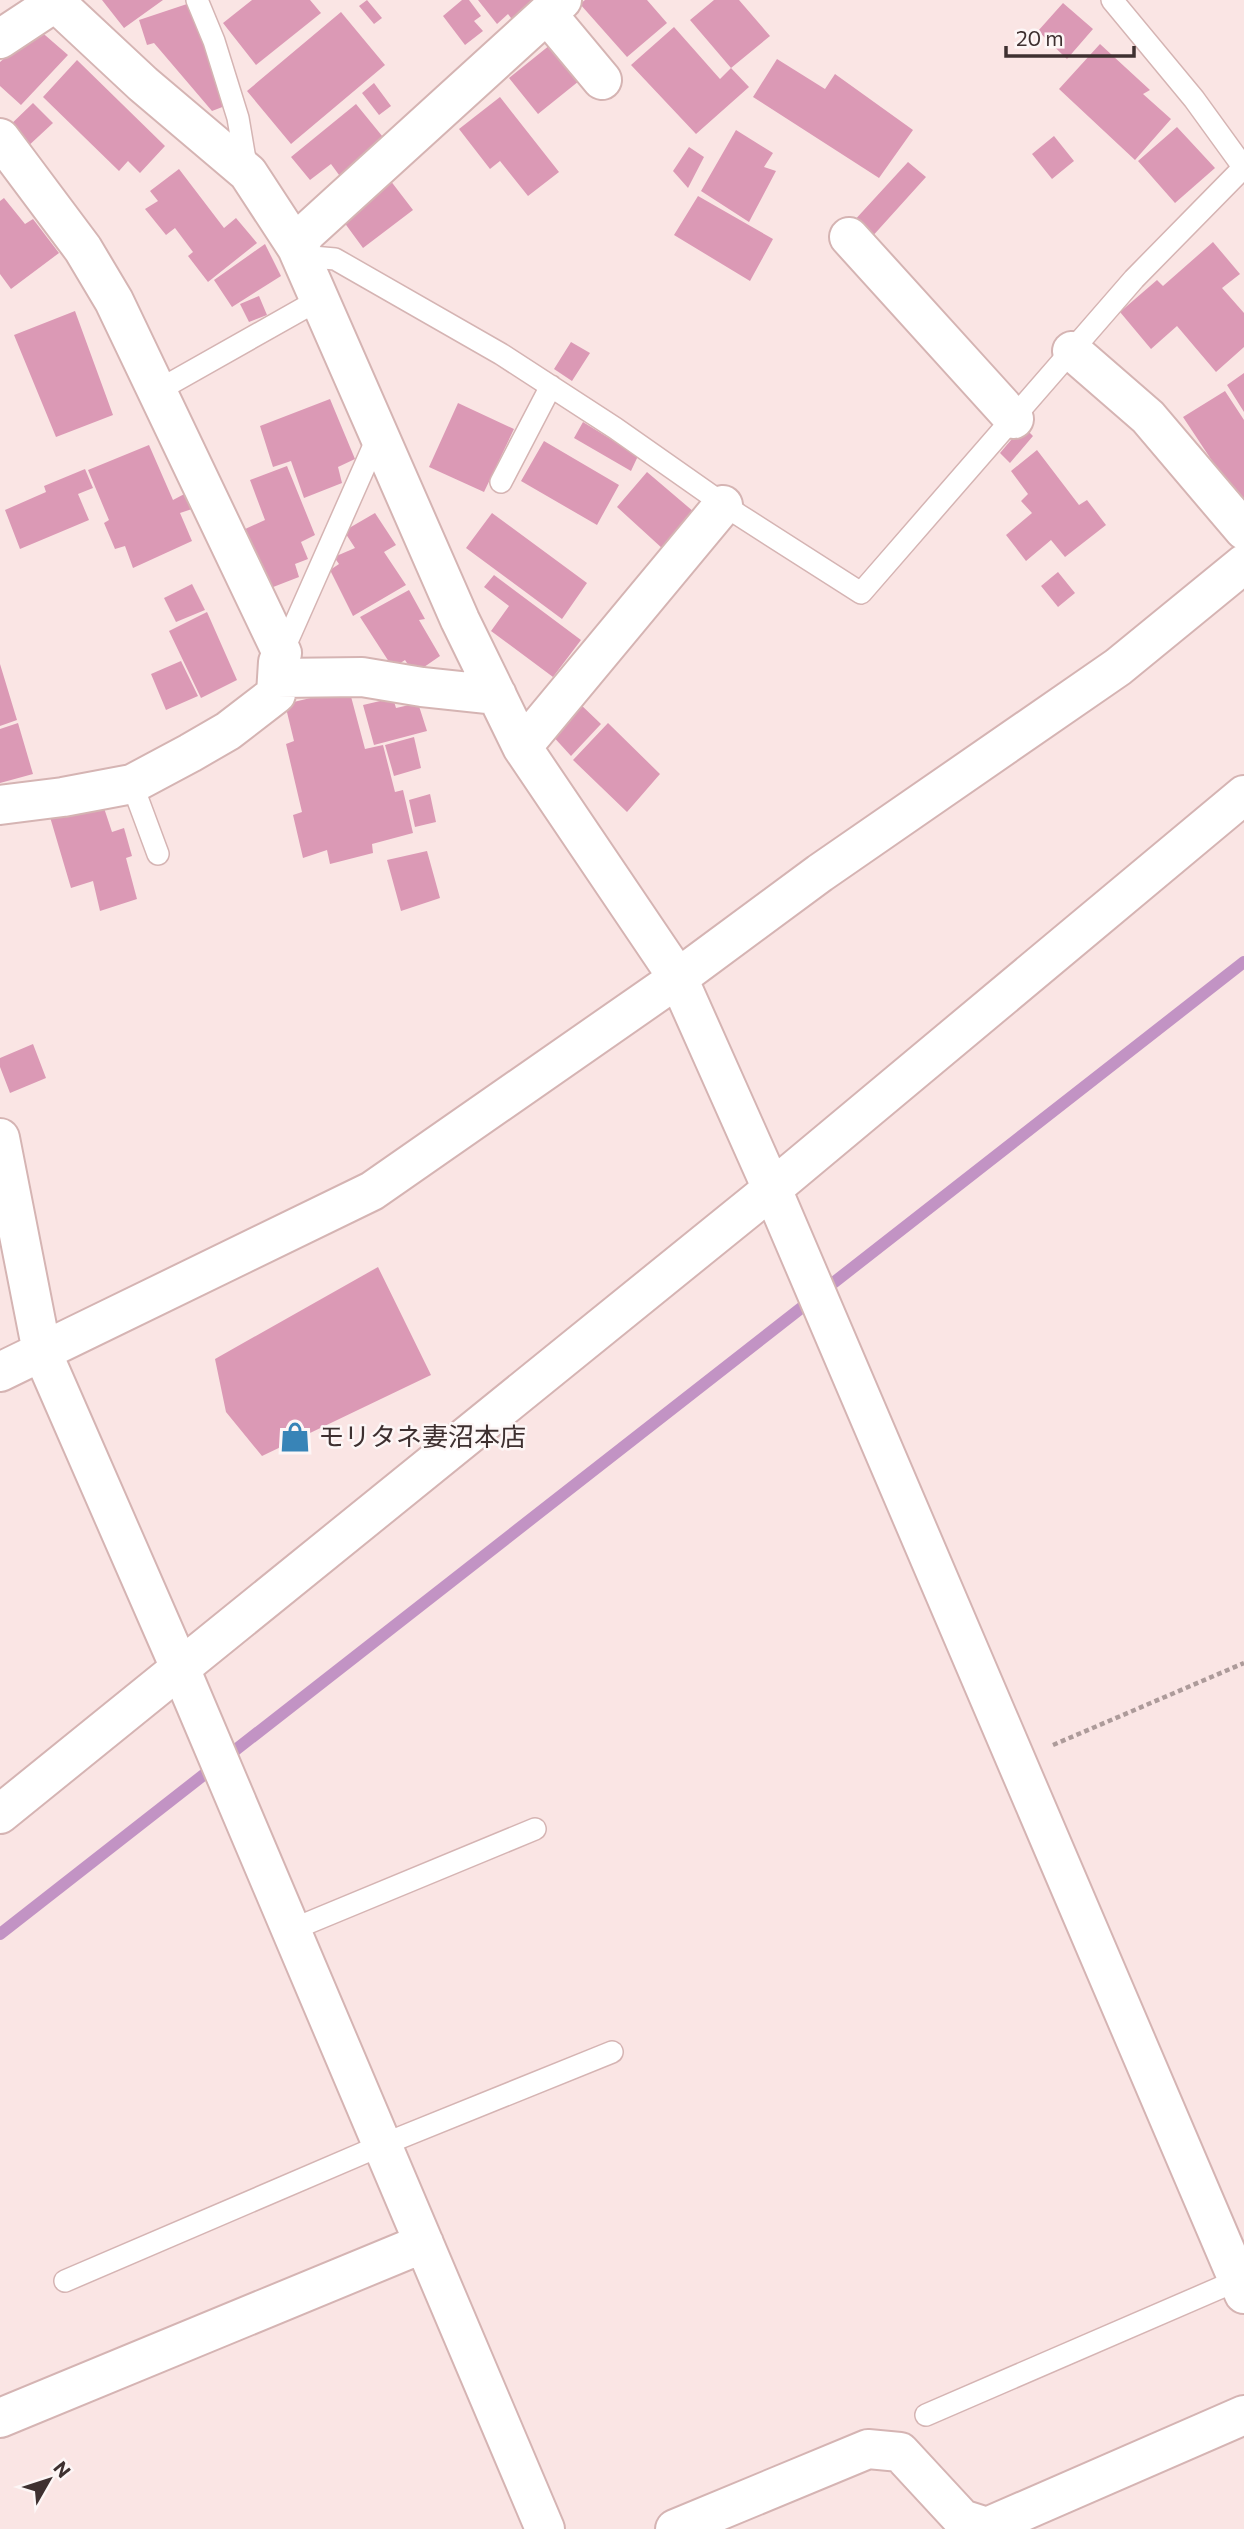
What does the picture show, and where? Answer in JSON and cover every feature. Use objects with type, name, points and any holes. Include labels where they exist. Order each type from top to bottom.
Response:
[{"type":"street","points":[[0,38],[56,1],[143,84],[248,173],[299,252],[460,620],[523,747],[678,978],[806,1266],[1241,2287]]},
{"type":"street","points":[[299,252],[306,233],[555,7],[601,80]]},
{"type":"street","points":[[0,138],[83,249],[114,301],[280,665],[276,694],[228,731],[132,784],[0,805]]},
{"type":"street","points":[[849,237],[1014,419]]},
{"type":"street","points":[[1072,351],[1147,417],[1244,530]]},
{"type":"street","points":[[523,747],[723,505]]},
{"type":"street","points":[[0,1372],[372,1191],[678,978],[831,865],[1118,667],[1244,564]]},
{"type":"street","points":[[280,665],[422,687],[497,695]]},
{"type":"street","points":[[0,1814],[772,1189],[1244,795]]},
{"type":"street","points":[[0,1138],[10,1234],[42,1352],[180,1668],[545,2529]]},
{"type":"street","points":[[0,2418],[424,2243]]},
{"type":"street","points":[[675,2529],[868,2449],[900,2452],[962,2519],[987,2527],[1244,2416]]},
{"type":"lane","points":[[197,0],[214,41],[238,118],[248,173]]},
{"type":"lane","points":[[299,252],[335,258],[501,354],[615,428],[723,505],[861,593],[1134,279],[1244,167],[1194,99],[1112,0]]},
{"type":"lane","points":[[157,391],[320,299]]},
{"type":"lane","points":[[501,482],[551,387]]},
{"type":"lane","points":[[280,665],[379,433]]},
{"type":"lane","points":[[132,784],[158,854]]},
{"type":"lane","points":[[291,1930],[535,1829]]},
{"type":"lane","points":[[65,2281],[382,2145],[612,2052]]},
{"type":"lane","points":[[926,2415],[1241,2287]]},
{"type":"path","points":[[1016,1760],[1244,1662]]},
{"type":"building","points":[[102,0],[163,0],[124,28]]},
{"type":"building","points":[[252,0],[310,0],[321,13],[256,65],[223,23]]},
{"type":"building","points":[[367,0],[382,18],[374,24],[359,6]]},
{"type":"building","points":[[462,0],[469,0],[481,16],[474,21],[483,31],[465,45],[443,16]]},
{"type":"building","points":[[478,0],[536,0],[514,22],[508,14],[497,24]]},
{"type":"building","points":[[585,0],[647,0],[667,23],[627,57],[580,4]]},
{"type":"building","points":[[714,0],[739,0],[770,36],[731,68],[690,20]]},
{"type":"building","points":[[190,3],[225,106],[212,111],[154,43],[147,45],[139,20]]},
{"type":"building","points":[[1063,3],[1093,29],[1067,59],[1038,31]]},
{"type":"building","points":[[341,12],[385,65],[291,144],[247,91]]},
{"type":"building","points":[[674,27],[720,79],[731,68],[749,87],[696,134],[631,65]]},
{"type":"building","points":[[38,29],[68,55],[21,105],[0,86],[0,62]]},
{"type":"building","points":[[1100,44],[1150,90],[1143,94],[1171,119],[1135,160],[1059,89]]},
{"type":"building","points":[[550,45],[579,81],[538,114],[509,78]]},
{"type":"building","points":[[777,59],[825,89],[835,74],[913,130],[879,178],[753,97]]},
{"type":"building","points":[[77,60],[165,146],[140,173],[128,161],[119,171],[43,97]]},
{"type":"building","points":[[374,83],[391,106],[379,115],[362,93]]},
{"type":"building","points":[[500,97],[559,172],[528,196],[500,161],[490,169],[459,129]]},
{"type":"building","points":[[33,103],[53,123],[25,149],[5,130]]},
{"type":"building","points":[[356,104],[387,142],[342,179],[331,164],[310,180],[291,157]]},
{"type":"building","points":[[1177,127],[1215,168],[1175,203],[1138,161]]},
{"type":"building","points":[[736,130],[773,153],[764,167],[776,171],[749,222],[701,191]]},
{"type":"building","points":[[1054,136],[1074,161],[1052,179],[1032,154]]},
{"type":"building","points":[[689,147],[704,157],[688,188],[673,171]]},
{"type":"building","points":[[908,162],[926,177],[870,239],[852,223]]},
{"type":"building","points":[[179,169],[224,228],[236,218],[257,243],[208,282],[188,256],[193,252],[175,228],[166,235],[145,209],[158,201],[150,191]]},
{"type":"building","points":[[390,180],[413,210],[363,248],[341,218]]},
{"type":"building","points":[[698,196],[773,239],[750,281],[674,235]]},
{"type":"building","points":[[4,198],[25,224],[33,219],[59,253],[11,289],[0,274],[0,201]]},
{"type":"building","points":[[1213,242],[1240,274],[1222,288],[1244,313],[1244,347],[1216,372],[1177,326],[1151,349],[1120,312],[1157,280],[1163,286]]},
{"type":"building","points":[[265,244],[281,276],[232,307],[214,280]]},
{"type":"building","points":[[259,296],[267,315],[249,322],[240,304]]},
{"type":"building","points":[[75,311],[113,415],[56,437],[14,335]]},
{"type":"building","points":[[571,342],[590,353],[572,381],[554,369]]},
{"type":"building","points":[[1244,373],[1244,412],[1227,385]]},
{"type":"building","points":[[1225,391],[1244,420],[1244,509],[1183,417]]},
{"type":"building","points":[[330,399],[355,459],[338,467],[342,483],[304,498],[291,461],[273,467],[260,426]]},
{"type":"building","points":[[458,403],[514,429],[484,492],[429,467]]},
{"type":"building","points":[[583,422],[638,456],[631,471],[574,438]]},
{"type":"building","points":[[1023,426],[1033,436],[1010,463],[1000,453]]},
{"type":"building","points":[[544,441],[619,485],[597,525],[521,481]]},
{"type":"building","points":[[149,445],[173,500],[190,491],[198,507],[180,513],[192,541],[133,568],[125,546],[115,549],[104,523],[109,520],[88,470]]},
{"type":"building","points":[[1037,450],[1079,505],[1087,500],[1106,525],[1065,557],[1051,540],[1026,561],[1006,535],[1032,513],[1021,501],[1028,494],[1011,471]]},
{"type":"building","points":[[287,466],[315,535],[301,542],[308,559],[295,564],[299,577],[268,589],[243,530],[265,520],[250,480]]},
{"type":"building","points":[[85,469],[93,488],[78,494],[89,520],[20,549],[5,510],[46,492],[44,486]]},
{"type":"building","points":[[647,472],[694,512],[663,549],[617,507]]},
{"type":"building","points":[[375,513],[396,545],[384,552],[406,585],[353,616],[330,570],[339,564],[334,557],[355,548],[344,531]]},
{"type":"building","points":[[492,513],[587,583],[562,619],[466,548]]},
{"type":"building","points":[[1058,572],[1075,593],[1058,607],[1041,586]]},
{"type":"building","points":[[494,575],[581,640],[553,677],[491,631],[509,606],[484,587]]},
{"type":"building","points":[[192,584],[205,610],[176,622],[164,598]]},
{"type":"building","points":[[409,590],[425,619],[419,620],[440,656],[414,674],[405,660],[393,668],[360,617]]},
{"type":"building","points":[[207,612],[237,680],[201,698],[169,631]]},
{"type":"building","points":[[181,661],[198,696],[166,710],[151,674]]},
{"type":"building","points":[[0,664],[17,720],[0,726]]},
{"type":"building","points":[[349,689],[365,749],[383,745],[395,792],[403,790],[413,833],[372,844],[373,853],[330,864],[327,850],[303,858],[293,815],[302,812],[286,744],[294,741],[285,704]]},
{"type":"building","points":[[393,698],[396,708],[418,703],[427,731],[374,745],[363,705]]},
{"type":"building","points":[[578,702],[601,724],[571,756],[550,733]]},
{"type":"building","points":[[18,723],[33,774],[0,783],[0,729]]},
{"type":"building","points":[[608,723],[660,774],[627,812],[573,760]]},
{"type":"building","points":[[414,737],[421,768],[394,776],[385,745]]},
{"type":"building","points":[[430,794],[436,822],[415,827],[409,800]]},
{"type":"building","points":[[102,802],[112,832],[124,828],[132,856],[126,858],[137,899],[100,911],[93,881],[71,888],[50,817]]},
{"type":"building","points":[[427,851],[440,898],[401,911],[387,860]]},
{"type":"building","points":[[33,1044],[46,1078],[10,1093],[0,1067],[0,1058]]},
{"type":"building","points":[[378,1267],[431,1375],[262,1456],[226,1412],[215,1359]]},
{"type":"waterway","points":[[0,1934],[1244,962]]},
{"type":"place","name":"モリタネ妻沼本店","points":[[295,1437]]}]
